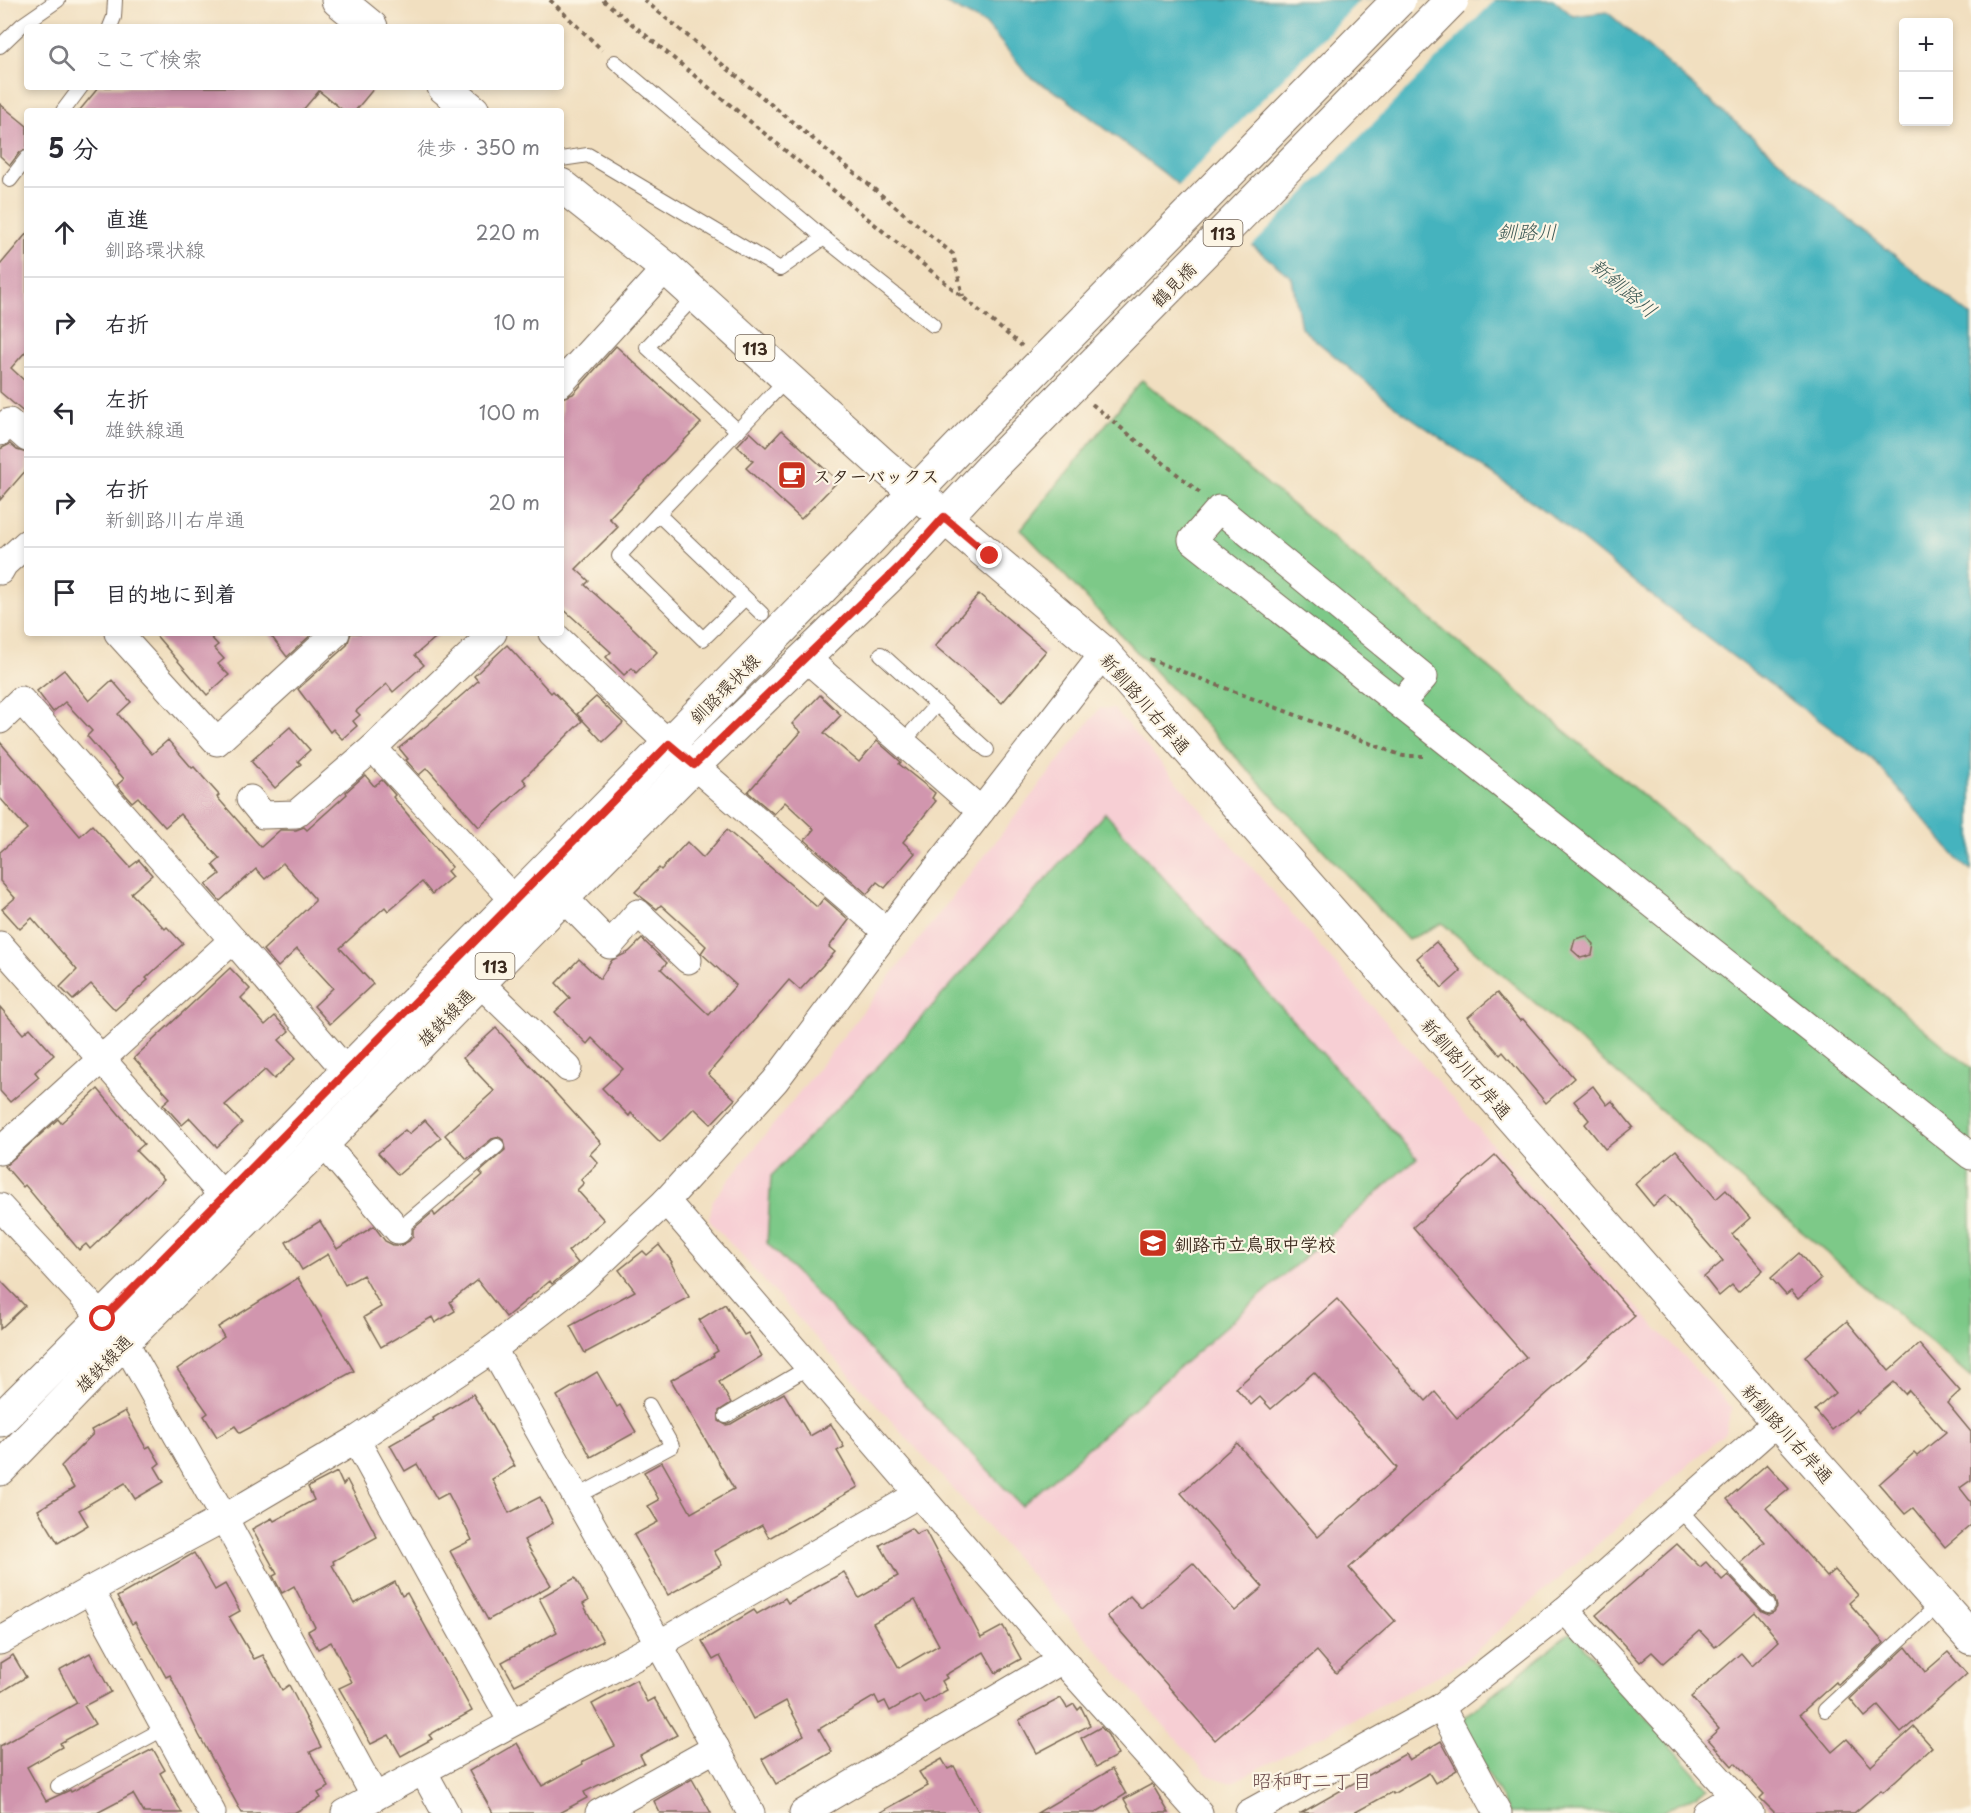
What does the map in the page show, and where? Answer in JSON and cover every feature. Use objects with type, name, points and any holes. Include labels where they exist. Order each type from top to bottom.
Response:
[{"type":"main road","points":[[338,0],[366,24]]},
{"type":"main road","name":"釧路環状線","points":[[0,1420],[113,1330],[225,1197],[1399,0]]},
{"type":"main road","name":"鶴見橋","points":[[994,465],[1452,0]]},
{"type":"main road","points":[[448,90],[469,108]]},
{"type":"main road","name":"113","points":[[564,187],[666,268],[944,517]]},
{"type":"main road","name":"雄鉄線通","points":[[0,1469],[113,1330],[323,1143],[694,765],[900,566],[994,465]]},
{"type":"main road","name":"新釧路川右岸通","points":[[944,517],[1104,653],[1971,1638]]},
{"type":"street","points":[[564,380],[666,268]]},
{"type":"street","points":[[0,432],[9,422],[24,435]]},
{"type":"street","points":[[1400,704],[1424,677],[1219,509],[1192,540],[1971,1156]]},
{"type":"street","points":[[1,564],[24,545]]},
{"type":"street","points":[[121,636],[217,742],[333,636]]},
{"type":"street","points":[[250,799],[263,815],[296,814],[373,748],[490,636]]},
{"type":"street","points":[[555,636],[669,744],[887,932]]},
{"type":"street","points":[[0,1641],[224,1518],[356,1440],[493,1349],[580,1282],[666,1201],[775,1081],[887,932],[1104,653]]},
{"type":"street","points":[[806,658],[981,811]]},
{"type":"street","points":[[0,720],[21,700],[346,1072]]},
{"type":"street","points":[[373,748],[514,900]]},
{"type":"street","points":[[563,897],[610,945],[639,913],[688,960]]},
{"type":"street","points":[[0,1151],[232,940]]},
{"type":"street","points":[[0,945],[225,1197]]},
{"type":"street","points":[[479,982],[568,1068]]},
{"type":"street","points":[[323,1143],[398,1230]]},
{"type":"street","points":[[666,1201],[1062,1660],[1199,1813]]},
{"type":"street","points":[[0,1207],[113,1330],[224,1518],[375,1797]]},
{"type":"street","points":[[493,1349],[751,1813]]},
{"type":"street","points":[[1249,1813],[1440,1707],[1565,1610],[1778,1421]]},
{"type":"street","points":[[356,1440],[512,1722]]},
{"type":"street","points":[[345,1813],[659,1644],[919,1494]]},
{"type":"street","points":[[90,1590],[212,1813]]},
{"type":"street","points":[[1565,1610],[1742,1805],[1706,1813]]},
{"type":"street","points":[[803,1813],[1062,1660]]},
{"type":"street","points":[[1440,1707],[1498,1813]]},
{"type":"street","points":[[599,1813],[716,1748]]},
{"type":"street","points":[[423,1771],[446,1813]]},
{"type":"lane","points":[[0,46],[22,25],[58,0]]},
{"type":"lane","points":[[111,24],[115,0]]},
{"type":"lane","points":[[615,62],[824,238],[933,324]]},
{"type":"lane","points":[[65,108],[79,90]]},
{"type":"lane","points":[[564,159],[588,155],[780,269],[824,238]]},
{"type":"lane","points":[[10,180],[24,162]]},
{"type":"lane","points":[[696,295],[647,347],[738,431]]},
{"type":"lane","points":[[745,598],[703,639],[619,556],[788,378]]},
{"type":"lane","points":[[658,514],[762,614]]},
{"type":"lane","points":[[881,654],[987,750]]},
{"type":"lane","points":[[903,742],[937,704]]},
{"type":"lane","points":[[398,1230],[497,1146]]},
{"type":"lane","points":[[726,1416],[809,1367]]},
{"type":"lane","points":[[576,1497],[672,1446],[649,1405]]},
{"type":"lane","points":[[1679,1509],[1768,1605]]},
{"type":"lane","points":[[1825,1710],[1940,1603]]},
{"type":"lane","points":[[58,1786],[165,1728]]},
{"type":"path","points":[[550,0],[615,62]]},
{"type":"path","points":[[603,0],[1027,350]]},
{"type":"path","points":[[644,0],[953,254],[963,297]]},
{"type":"path","points":[[1091,403],[1219,509]]},
{"type":"path","points":[[1104,653],[1150,659],[1402,756],[1425,757]]},
{"type":"shaded area","name":"釧路市立鳥取中学校","points":[[1100,708],[1114,709],[1597,1265],[1732,1408],[1725,1433],[1462,1663],[1231,1783],[1208,1775],[1003,1544],[709,1220],[713,1200]]},
{"type":"green space","points":[[1142,380],[1971,1068],[1971,1377],[1442,923],[1408,940],[1021,529]]},
{"type":"green space","points":[[1105,813],[1417,1158],[1022,1506],[767,1243],[771,1176],[882,1062]]},
{"type":"green space","points":[[1571,1632],[1708,1788],[1662,1813],[1509,1813],[1460,1721]]},
{"type":"water","name":"釧路川","points":[[939,0],[1554,0],[1573,16],[1607,12],[1834,207],[1971,316],[1971,871],[1962,864],[1872,758],[1638,585],[1547,512],[1396,407],[1301,328],[1292,278],[1165,174],[1061,95],[1030,77],[986,24]]},
{"type":"pier","points":[[1360,0],[1495,0],[1250,248],[1176,187]]},
{"type":"building","points":[[96,90],[372,90],[358,108],[340,108],[319,91],[305,108],[82,108]]},
{"type":"building","points":[[0,104],[24,124],[24,150],[10,165],[0,156]]},
{"type":"building","points":[[24,237],[24,353],[11,368],[24,380],[24,412],[0,392],[0,265]]},
{"type":"building","points":[[616,346],[701,423],[609,518],[618,527],[576,569],[589,581],[585,585],[657,652],[636,673],[632,668],[624,675],[606,657],[611,652],[564,610],[564,397],[573,394]]},
{"type":"building","name":"スターバックス","points":[[782,430],[838,481],[801,519],[746,468],[753,461],[737,446],[750,432],[766,447]]},
{"type":"building","points":[[10,444],[24,452],[24,472],[0,500],[0,449]]},
{"type":"building","points":[[979,594],[1046,651],[1002,703],[935,646]]},
{"type":"building","points":[[157,636],[210,636],[218,645],[214,648],[224,659],[218,664],[229,675],[207,695]]},
{"type":"building","points":[[271,636],[310,636],[287,657]]},
{"type":"building","points":[[350,636],[437,636],[415,655],[424,665],[393,692],[387,684],[356,711],[360,715],[353,721],[357,726],[342,739],[333,729],[330,732],[298,689],[347,645]]},
{"type":"building","points":[[507,645],[551,693],[553,691],[582,721],[523,779],[527,784],[479,827],[427,768],[419,775],[399,748],[478,681],[474,676]]},
{"type":"building","points":[[64,670],[89,701],[112,680],[131,702],[118,714],[152,754],[168,740],[219,795],[217,797],[261,847],[280,830],[296,830],[304,827],[307,830],[365,775],[374,786],[382,780],[395,795],[393,797],[452,867],[447,871],[452,877],[432,894],[422,882],[388,911],[385,907],[340,948],[373,984],[330,1024],[314,1006],[333,988],[297,949],[278,967],[263,950],[315,899],[283,863],[265,879],[256,869],[220,901],[206,885],[220,874],[213,865],[220,859],[180,814],[165,827],[138,797],[132,802],[117,785],[124,779],[87,736],[92,731],[65,702],[53,712],[37,691]]},
{"type":"building","points":[[820,695],[841,715],[824,733],[859,762],[877,741],[901,762],[899,764],[935,793],[932,798],[936,801],[903,842],[915,853],[885,888],[877,882],[867,894],[805,840],[814,829],[785,802],[774,814],[748,792],[801,732],[792,724]]},
{"type":"building","points":[[596,697],[623,723],[603,742],[577,714]]},
{"type":"building","points":[[290,727],[310,750],[298,761],[301,764],[275,788],[251,761]]},
{"type":"building","points":[[0,742],[80,836],[92,825],[130,867],[139,860],[152,875],[131,893],[165,929],[167,927],[183,944],[115,1010],[91,984],[73,1000],[60,987],[77,970],[32,918],[20,929],[2,909],[15,898],[0,881],[0,852],[27,829],[0,798]]},
{"type":"building","points":[[727,830],[817,907],[824,898],[849,920],[829,947],[835,952],[800,990],[789,980],[708,1074],[735,1099],[711,1124],[694,1108],[660,1142],[631,1113],[629,1116],[602,1088],[623,1069],[592,1038],[587,1044],[555,1012],[570,998],[556,983],[579,959],[600,979],[612,960],[629,952],[642,939],[667,963],[661,969],[709,1015],[736,985],[701,953],[706,946],[661,905],[657,909],[635,892],[659,868],[661,870],[687,842],[703,858]]},
{"type":"building","points":[[1586,936],[1594,944],[1592,955],[1581,958],[1572,950],[1575,939]]},
{"type":"building","points":[[1436,942],[1461,971],[1442,988],[1417,958]]},
{"type":"building","points":[[230,968],[250,989],[241,998],[265,1025],[275,1016],[289,1031],[279,1040],[296,1058],[274,1079],[265,1070],[225,1105],[242,1123],[217,1147],[190,1118],[182,1125],[163,1104],[170,1098],[134,1058]]},
{"type":"building","points":[[1497,993],[1520,1021],[1523,1019],[1574,1078],[1546,1103],[1503,1052],[1500,1055],[1468,1017]]},
{"type":"building","points":[[0,1007],[23,1034],[30,1028],[54,1055],[35,1072],[39,1077],[10,1102],[0,1091]]},
{"type":"building","points":[[496,1028],[601,1143],[590,1154],[598,1163],[581,1180],[584,1183],[577,1190],[604,1220],[568,1251],[578,1263],[552,1284],[550,1281],[506,1317],[477,1280],[450,1302],[455,1311],[435,1323],[432,1317],[381,1347],[364,1317],[381,1307],[363,1275],[345,1285],[328,1254],[302,1270],[286,1242],[320,1221],[337,1249],[374,1226],[385,1241],[393,1245],[402,1245],[413,1236],[413,1229],[433,1212],[435,1216],[483,1175],[480,1172],[505,1150],[503,1140],[499,1137],[492,1139],[467,1159],[445,1135],[494,1091],[463,1058]]},
{"type":"building","points":[[1593,1086],[1607,1105],[1612,1101],[1633,1127],[1605,1149],[1585,1124],[1589,1120],[1574,1101]]},
{"type":"building","points":[[98,1089],[144,1144],[136,1151],[164,1179],[90,1249],[86,1244],[79,1250],[25,1185],[23,1187],[5,1166],[58,1119],[61,1123]]},
{"type":"building","points":[[425,1120],[441,1138],[398,1175],[378,1153],[405,1130],[409,1134]]},
{"type":"building","points":[[1676,1150],[1716,1199],[1726,1190],[1750,1218],[1732,1234],[1763,1270],[1738,1292],[1732,1285],[1719,1296],[1704,1277],[1723,1261],[1666,1195],[1653,1206],[1635,1184]]},
{"type":"building","points":[[1495,1155],[1635,1316],[1349,1568],[1395,1621],[1336,1673],[1317,1651],[1215,1740],[1107,1616],[1130,1596],[1141,1608],[1193,1563],[1235,1611],[1263,1587],[1181,1493],[1237,1443],[1318,1537],[1397,1468],[1314,1372],[1271,1409],[1260,1397],[1251,1405],[1236,1388],[1337,1299],[1426,1401],[1435,1392],[1457,1418],[1526,1357],[1413,1227]]},
{"type":"building","points":[[659,1245],[672,1262],[689,1297],[585,1353],[570,1326],[635,1291],[619,1270],[643,1251],[647,1255]]},
{"type":"building","points":[[1799,1253],[1821,1279],[1798,1299],[1791,1291],[1786,1295],[1771,1278]]},
{"type":"building","points":[[298,1278],[354,1371],[240,1433],[235,1426],[217,1437],[204,1416],[208,1413],[177,1369],[224,1337],[218,1327]]},
{"type":"building","points":[[0,1280],[25,1306],[0,1329]]},
{"type":"building","points":[[725,1304],[744,1335],[748,1333],[762,1356],[719,1382],[731,1403],[719,1411],[719,1421],[726,1425],[731,1424],[784,1393],[810,1436],[831,1424],[844,1447],[837,1451],[858,1487],[769,1538],[762,1525],[714,1551],[722,1565],[668,1595],[634,1535],[658,1522],[648,1506],[659,1500],[644,1472],[662,1462],[691,1513],[734,1489],[671,1380],[714,1356],[713,1354],[718,1351],[699,1320]]},
{"type":"building","points":[[1847,1321],[1889,1371],[1919,1344],[1960,1391],[1947,1403],[1971,1432],[1971,1480],[1960,1488],[1971,1502],[1971,1525],[1945,1547],[1913,1508],[1905,1514],[1879,1484],[1914,1453],[1917,1456],[1946,1432],[1909,1390],[1905,1394],[1894,1382],[1858,1413],[1856,1410],[1832,1430],[1815,1410],[1835,1393],[1805,1356]]},
{"type":"building","points":[[597,1372],[617,1407],[620,1405],[636,1432],[591,1457],[557,1396]]},
{"type":"building","points":[[473,1394],[515,1466],[492,1479],[509,1513],[540,1497],[553,1523],[524,1540],[551,1585],[488,1620],[450,1551],[472,1540],[448,1493],[437,1499],[417,1464],[405,1471],[390,1445]]},
{"type":"building","points":[[125,1411],[146,1448],[150,1446],[160,1463],[155,1467],[164,1482],[135,1499],[125,1483],[79,1510],[88,1525],[58,1543],[38,1510],[74,1488],[61,1466],[93,1434],[91,1430]]},
{"type":"building","points":[[1767,1464],[1789,1489],[1766,1508],[1827,1577],[1835,1570],[1858,1595],[1849,1603],[1884,1643],[1838,1685],[1836,1682],[1800,1714],[1832,1752],[1847,1739],[1871,1766],[1914,1727],[1932,1747],[1883,1792],[1881,1790],[1854,1813],[1775,1813],[1760,1798],[1764,1794],[1735,1763],[1732,1766],[1708,1739],[1719,1729],[1691,1697],[1741,1653],[1752,1666],[1779,1641],[1755,1612],[1715,1647],[1700,1631],[1663,1663],[1652,1652],[1640,1662],[1596,1615],[1677,1544],[1700,1567],[1706,1562],[1722,1580],[1728,1575],[1762,1611],[1769,1614],[1774,1612],[1777,1607],[1775,1599],[1741,1563],[1765,1542],[1727,1499]]},
{"type":"building","points":[[337,1472],[343,1485],[347,1480],[377,1537],[333,1561],[332,1565],[354,1604],[395,1582],[402,1596],[407,1593],[472,1711],[429,1735],[432,1739],[401,1756],[389,1735],[371,1744],[339,1688],[352,1682],[331,1642],[318,1649],[308,1631],[315,1627],[294,1586],[282,1593],[273,1576],[277,1574],[252,1529],[272,1518],[274,1521],[314,1500],[308,1487]]},
{"type":"building","points":[[911,1528],[916,1534],[925,1530],[981,1638],[1003,1626],[1021,1659],[996,1673],[984,1652],[945,1675],[947,1678],[942,1681],[947,1690],[924,1703],[919,1694],[890,1711],[885,1701],[879,1704],[875,1696],[819,1729],[832,1752],[776,1784],[762,1759],[804,1735],[786,1701],[753,1719],[720,1656],[713,1660],[702,1641],[754,1610],[757,1614],[785,1598],[788,1603],[844,1572],[859,1598],[898,1576],[880,1545]],"holes":[[[915,1600],[939,1645],[899,1668],[873,1623]]]},
{"type":"building","points":[[194,1553],[215,1590],[225,1584],[240,1611],[229,1617],[254,1659],[263,1655],[282,1690],[289,1685],[321,1747],[310,1752],[329,1787],[318,1793],[321,1798],[294,1813],[242,1813],[199,1735],[170,1675],[166,1677],[135,1622],[132,1624],[117,1597]]},
{"type":"building","points":[[575,1578],[588,1601],[583,1604],[603,1641],[515,1685],[502,1662],[557,1632],[539,1598]]},
{"type":"building","points":[[1906,1647],[1925,1672],[1948,1652],[1967,1674],[1901,1733],[1878,1706],[1865,1717],[1850,1699]]},
{"type":"building","points":[[90,1653],[111,1692],[84,1706],[95,1724],[60,1743],[62,1747],[27,1767],[46,1801],[70,1790],[71,1792],[153,1749],[165,1770],[160,1773],[182,1813],[144,1813],[133,1794],[97,1813],[0,1813],[0,1746],[77,1703],[59,1670]]},
{"type":"building","points":[[13,1655],[26,1677],[0,1693],[0,1663]]},
{"type":"building","points":[[636,1680],[647,1702],[654,1698],[677,1735],[640,1755],[644,1763],[584,1792],[587,1798],[559,1813],[493,1813],[469,1771],[517,1743],[542,1786],[583,1764],[582,1762],[615,1746],[592,1704]]},
{"type":"building","points":[[1061,1698],[1067,1708],[1074,1704],[1078,1710],[1081,1707],[1090,1725],[1037,1753],[1019,1720]]},
{"type":"building","points":[[1101,1727],[1108,1735],[1118,1755],[1096,1767],[1081,1738]]},
{"type":"building","points":[[1441,1741],[1457,1770],[1435,1783],[1429,1773],[1354,1813],[1301,1813],[1405,1754],[1409,1760]]},
{"type":"building","points":[[942,1759],[948,1769],[954,1766],[979,1813],[879,1813],[928,1786],[919,1772]]},
{"type":"building","points":[[1112,1769],[1126,1794],[1095,1813],[1037,1813]]},
{"type":"building","points":[[692,1779],[711,1813],[660,1813],[654,1801]]},
{"type":"building","points":[[1152,1784],[1169,1813],[1132,1813],[1124,1799]]},
{"type":"place","name":"スターバックス","points":[[792,475]]},
{"type":"place","name":"釧路市立鳥取中学校","points":[[1153,1243]]},
{"type":"district","name":"昭和町二丁目","points":[[1312,1780]]},
{"type":"route","points":[[103,1319],[669,744],[694,765],[900,566],[944,517],[990,556]]},
{"type":"water label","name":"新釧路川","points":[[1624,287]]}]
